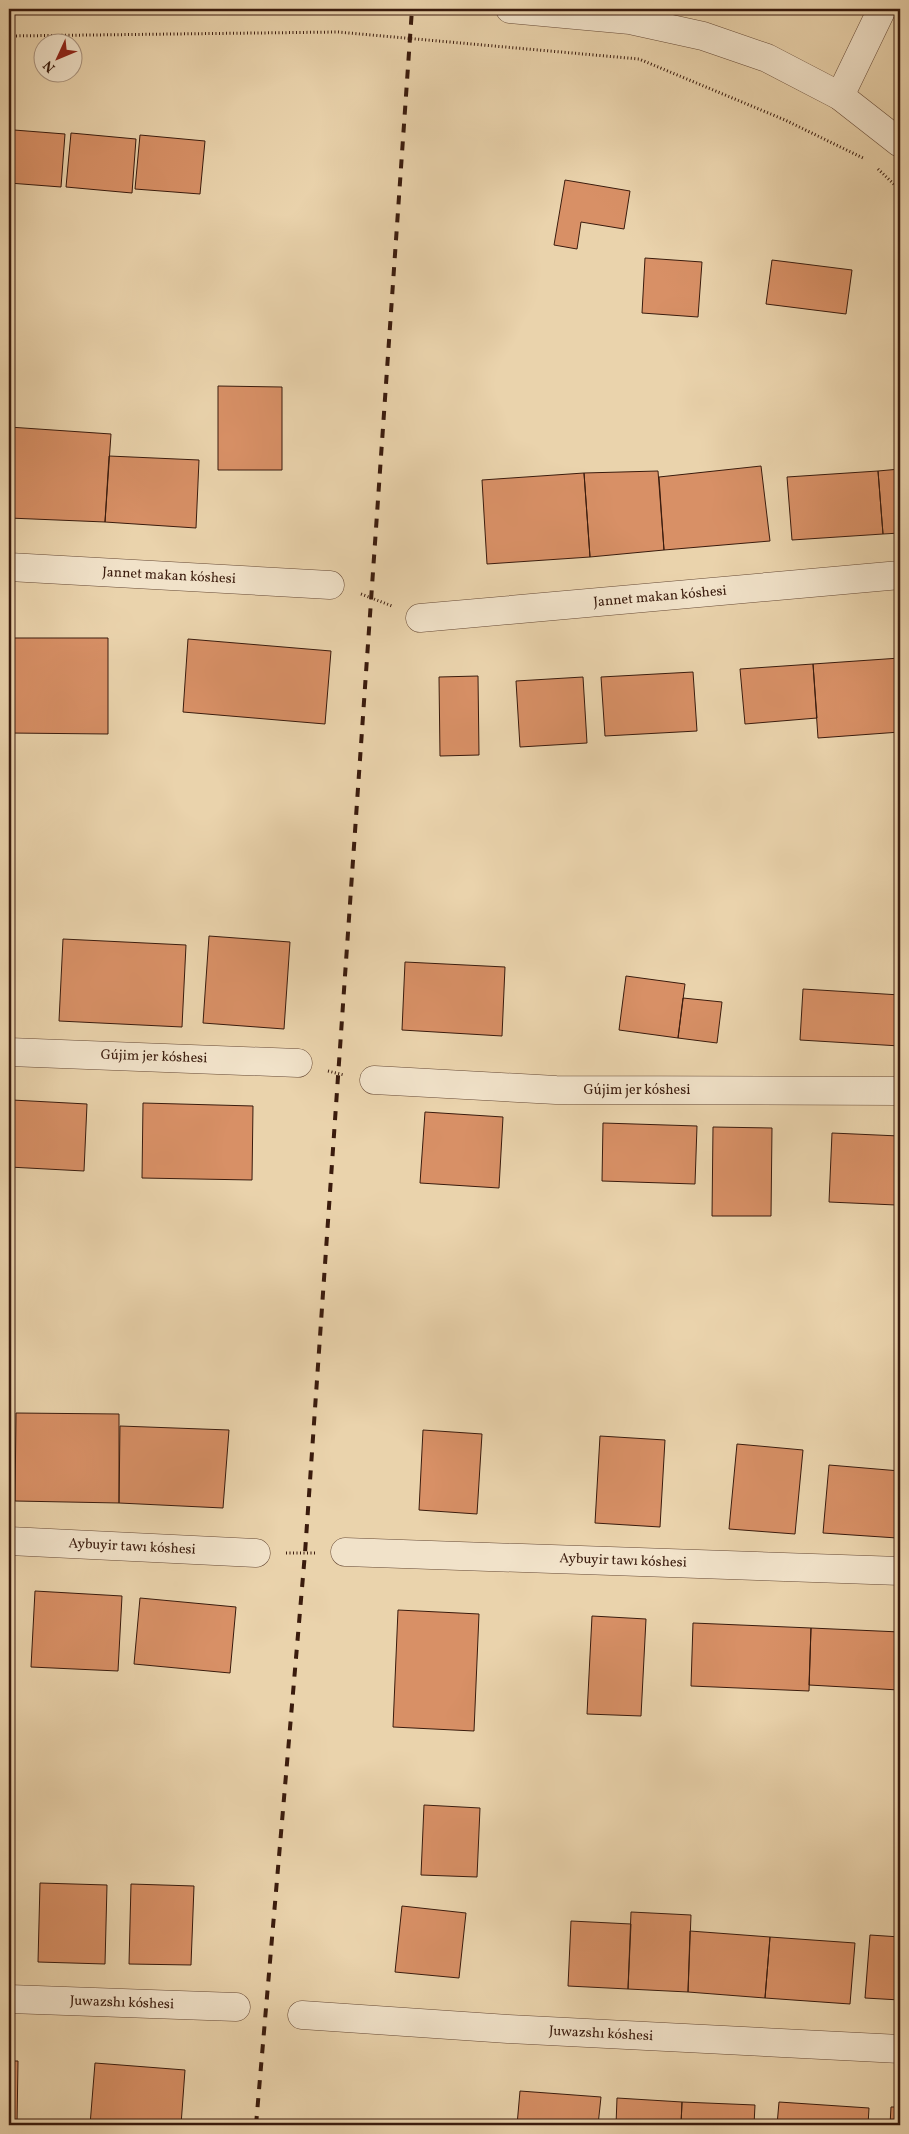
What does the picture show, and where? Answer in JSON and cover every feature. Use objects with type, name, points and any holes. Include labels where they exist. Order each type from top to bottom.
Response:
[{"type":"street","points":[[510,9],[630,20],[703,36],[767,58],[840,96],[900,143]]},
{"type":"street","points":[[840,96],[882,9]]},
{"type":"street","name":"Jannet makan kóshesi","points":[[9,567],[330,585]]},
{"type":"street","name":"Jannet makan kóshesi","points":[[420,618],[900,575]]},
{"type":"street","name":"Gújim jer kóshesi","points":[[9,1052],[298,1063]]},
{"type":"street","name":"Gújim jer kóshesi","points":[[374,1080],[556,1090],[900,1091]]},
{"type":"street","name":"Aybuyir tawı kóshesi","points":[[9,1541],[256,1553]]},
{"type":"street","name":"Aybuyir tawı kóshesi","points":[[345,1552],[900,1571]]},
{"type":"street","name":"Juwazshı kóshesi","points":[[9,1999],[236,2007]]},
{"type":"street","name":"Juwazshı kóshesi","points":[[302,2015],[508,2029],[900,2050]]},
{"type":"path","points":[[9,36],[338,32],[639,59],[785,120],[869,161]]},
{"type":"path","points":[[875,166],[900,190]]},
{"type":"path","points":[[330,585],[372,598],[420,618]]},
{"type":"path","points":[[298,1063],[338,1074],[374,1080]]},
{"type":"path","points":[[256,1553],[345,1552]]},
{"type":"building","points":[[14,130],[65,134],[61,187],[9,183]]},
{"type":"building","points":[[71,133],[136,139],[132,193],[66,187]]},
{"type":"building","points":[[140,135],[205,141],[200,194],[135,189]]},
{"type":"building","points":[[565,180],[630,191],[624,229],[581,222],[577,249],[554,245]]},
{"type":"building","points":[[645,258],[702,262],[698,317],[642,313]]},
{"type":"building","points":[[772,260],[852,270],[846,314],[766,304]]},
{"type":"building","points":[[218,386],[282,387],[282,470],[218,470]]},
{"type":"building","points":[[9,427],[111,434],[105,522],[9,518]]},
{"type":"building","points":[[109,456],[199,460],[196,528],[105,522]]},
{"type":"building","points":[[761,466],[770,541],[664,550],[659,477]]},
{"type":"building","points":[[900,469],[900,533],[883,534],[878,471]]},
{"type":"building","points":[[658,471],[664,550],[590,557],[584,473]]},
{"type":"building","points":[[878,471],[883,534],[792,540],[787,477]]},
{"type":"building","points":[[584,473],[590,557],[487,564],[482,480]]},
{"type":"building","points":[[9,638],[108,638],[108,734],[9,733]]},
{"type":"building","points":[[188,639],[331,651],[325,724],[183,712]]},
{"type":"building","points":[[900,658],[900,732],[818,738],[813,664]]},
{"type":"building","points":[[813,664],[817,718],[745,724],[740,669]]},
{"type":"building","points":[[693,672],[697,731],[605,736],[601,677]]},
{"type":"building","points":[[478,676],[479,755],[440,756],[439,677]]},
{"type":"building","points":[[583,677],[587,743],[520,747],[516,681]]},
{"type":"building","points":[[209,936],[290,942],[284,1029],[203,1023]]},
{"type":"building","points":[[63,939],[186,945],[182,1027],[59,1021]]},
{"type":"building","points":[[9,942],[12,942],[9,1006]]},
{"type":"building","points":[[405,962],[505,967],[502,1036],[402,1030]]},
{"type":"building","points":[[626,976],[685,984],[678,1038],[619,1030]]},
{"type":"building","points":[[803,989],[900,995],[900,1046],[800,1040]]},
{"type":"building","points":[[683,998],[722,1002],[717,1043],[678,1038]]},
{"type":"building","points":[[12,1100],[87,1104],[84,1171],[9,1167]]},
{"type":"building","points":[[143,1103],[253,1106],[252,1180],[142,1178]]},
{"type":"building","points":[[425,1112],[503,1117],[499,1188],[420,1183]]},
{"type":"building","points":[[603,1123],[697,1126],[695,1184],[602,1181]]},
{"type":"building","points":[[713,1127],[772,1128],[771,1216],[712,1216]]},
{"type":"building","points":[[832,1133],[899,1136],[896,1205],[829,1202]]},
{"type":"building","points":[[16,1413],[119,1414],[119,1503],[15,1501]]},
{"type":"building","points":[[120,1426],[229,1430],[223,1508],[119,1503]]},
{"type":"building","points":[[423,1430],[482,1434],[477,1514],[419,1510]]},
{"type":"building","points":[[600,1436],[665,1440],[660,1527],[595,1523]]},
{"type":"building","points":[[737,1444],[803,1450],[795,1534],[729,1529]]},
{"type":"building","points":[[829,1465],[900,1471],[897,1538],[823,1533]]},
{"type":"building","points":[[35,1591],[122,1596],[118,1671],[31,1667]]},
{"type":"building","points":[[140,1598],[236,1607],[230,1673],[134,1664]]},
{"type":"building","points":[[398,1610],[479,1614],[474,1731],[393,1727]]},
{"type":"building","points":[[592,1616],[646,1619],[641,1716],[587,1714]]},
{"type":"building","points":[[693,1623],[811,1628],[809,1691],[691,1686]]},
{"type":"building","points":[[811,1628],[900,1632],[899,1690],[809,1685]]},
{"type":"building","points":[[424,1805],[480,1808],[477,1877],[421,1875]]},
{"type":"building","points":[[40,1883],[107,1885],[105,1964],[38,1962]]},
{"type":"building","points":[[131,1884],[194,1886],[191,1965],[129,1964]]},
{"type":"building","points":[[9,1892],[11,1892],[9,1951]]},
{"type":"building","points":[[402,1906],[466,1913],[459,1978],[395,1972]]},
{"type":"building","points":[[631,1912],[691,1915],[688,1992],[628,1989]]},
{"type":"building","points":[[571,1921],[631,1924],[628,1989],[568,1986]]},
{"type":"building","points":[[690,1931],[770,1937],[765,1998],[688,1992]]},
{"type":"building","points":[[870,1935],[900,1937],[900,2000],[865,1998]]},
{"type":"building","points":[[770,1937],[855,1943],[850,2004],[765,1998]]},
{"type":"building","points":[[9,2061],[18,2061],[17,2125],[9,2125]]},
{"type":"building","points":[[95,2063],[185,2070],[181,2125],[90,2125]]},
{"type":"building","points":[[520,2091],[601,2097],[598,2125],[517,2125]]},
{"type":"building","points":[[617,2098],[682,2102],[681,2125],[616,2125]]},
{"type":"building","points":[[682,2102],[755,2105],[754,2125],[681,2125]]},
{"type":"building","points":[[779,2102],[869,2108],[868,2125],[777,2125]]},
{"type":"building","points":[[891,2107],[900,2107],[900,2125],[890,2125]]},
{"type":"railway","points":[[256,2125],[305,1553],[412,9]]}]
